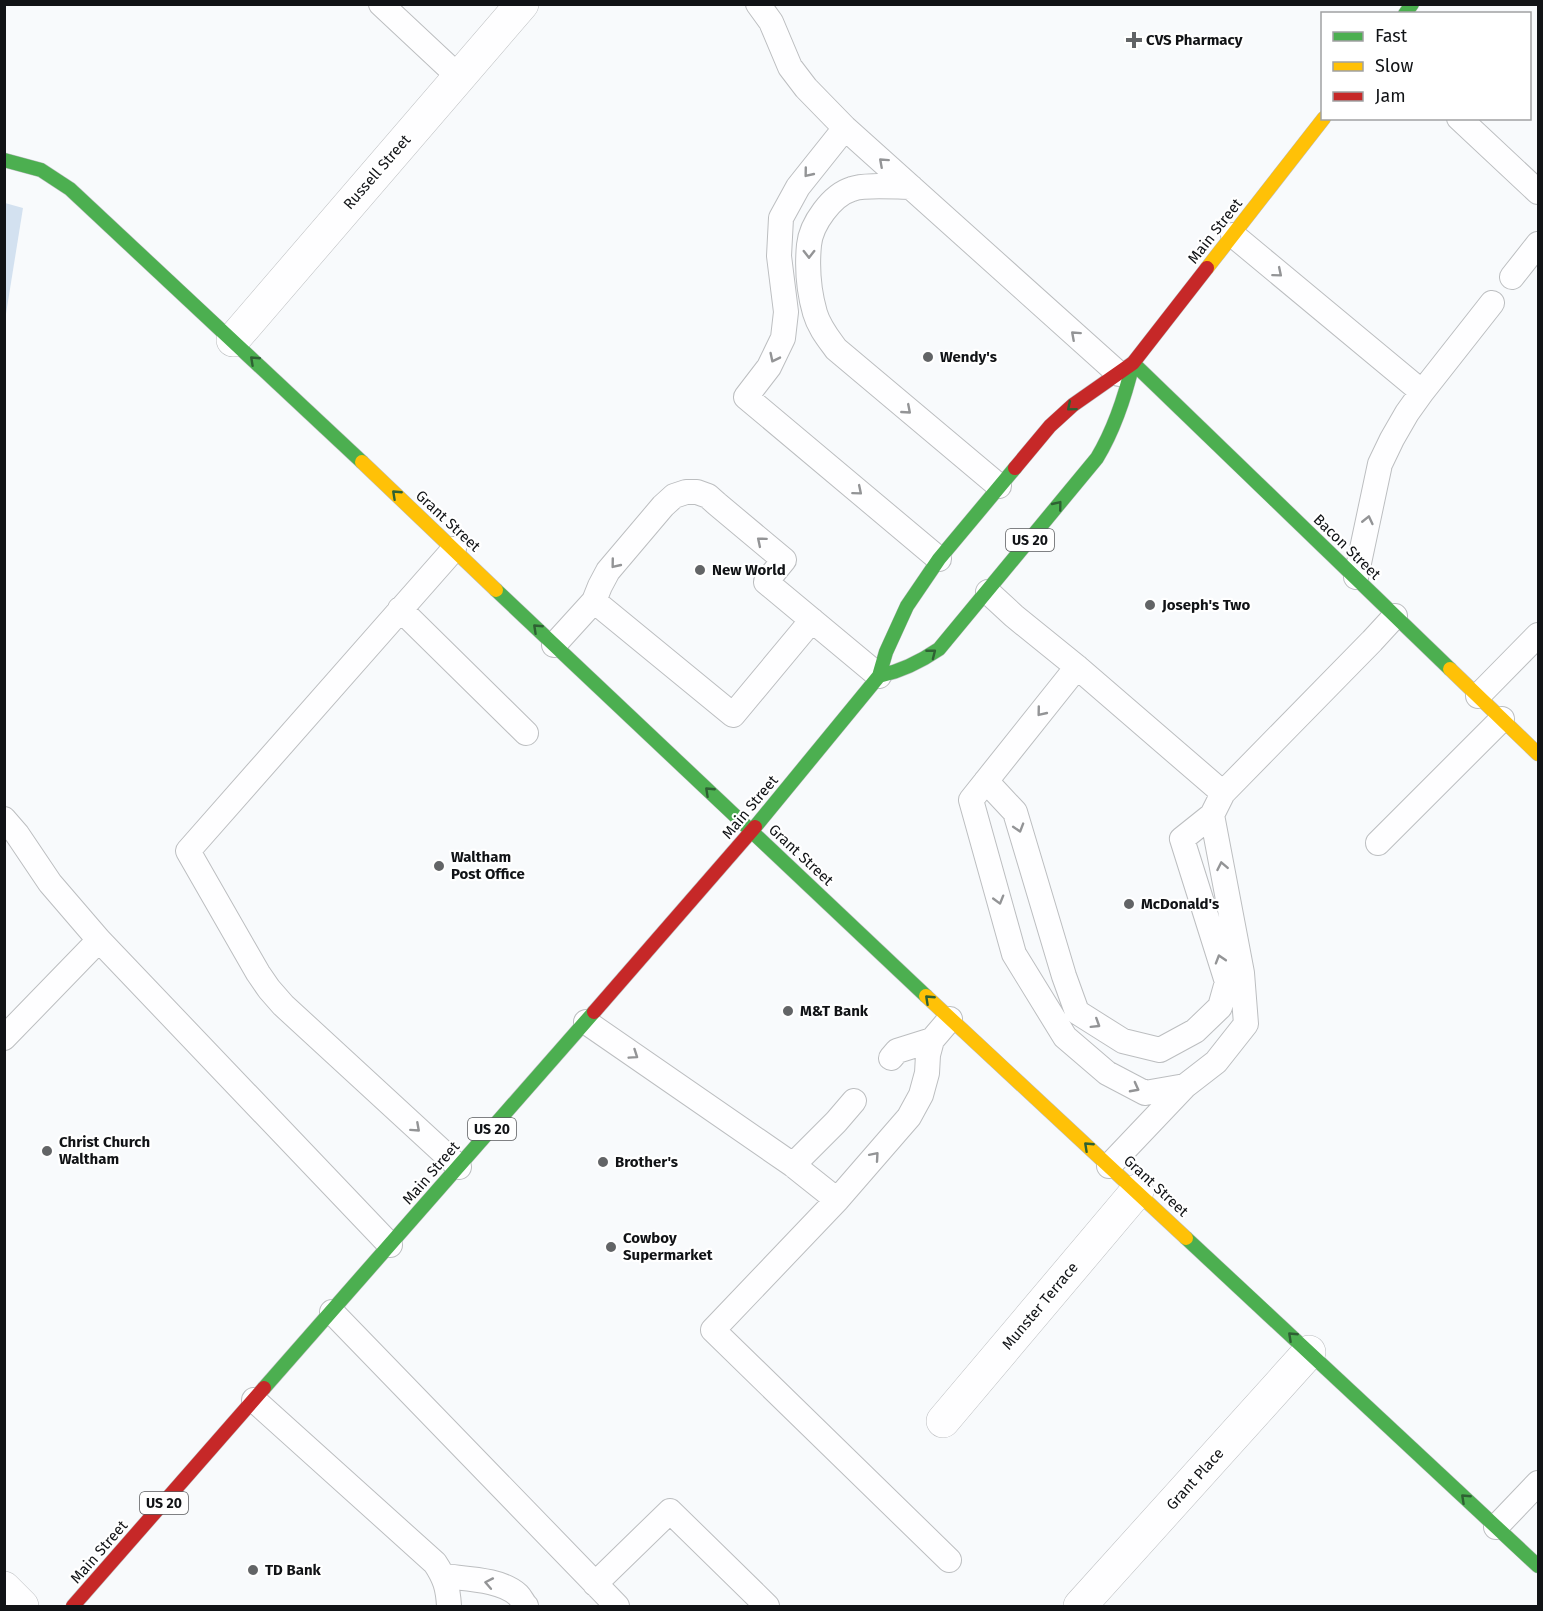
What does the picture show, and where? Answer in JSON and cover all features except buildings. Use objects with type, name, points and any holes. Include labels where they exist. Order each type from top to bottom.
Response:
[{"type":"main road","name":"Main Street","points":[[74,1606],[752,831],[879,676],[886,652],[906,606],[939,559],[1056,420],[1072,405],[1126,369],[1322,120]]},
{"type":"main road","name":"Grant Street","points":[[4,160],[41,170],[70,189],[951,1019],[1539,1566]]},
{"type":"main road","name":"Main Street","points":[[879,676],[911,667],[939,649],[1105,447],[1118,417],[1126,369]]},
{"type":"main road","name":"Bacon Street","points":[[1126,369],[1356,577],[1539,754]]},
{"type":"street","name":"Russell Street","points":[[232,340],[522,4]]},
{"type":"street","name":"Munster Terrace","points":[[943,1421],[1137,1191]]},
{"type":"street","name":"Grant Place","points":[[1080,1606],[1310,1352]]},
{"type":"street","points":[[4,1588],[22,1606]]},
{"type":"lane","points":[[381,4],[459,77]]},
{"type":"lane","points":[[758,4],[771,22],[790,67],[845,128],[912,188],[1126,369]]},
{"type":"lane","points":[[1461,120],[1539,192]]},
{"type":"lane","points":[[845,128],[798,187],[781,218],[779,256],[786,312],[783,338],[769,367],[746,397],[939,559]]},
{"type":"lane","points":[[912,188],[880,186],[852,188],[825,208],[817,221],[809,243],[809,277],[815,313],[823,331],[836,349],[999,486]]},
{"type":"lane","points":[[1233,235],[1422,392]]},
{"type":"lane","points":[[1512,277],[1539,243]]},
{"type":"lane","points":[[1356,577],[1380,464],[1392,439],[1407,412],[1492,303]]},
{"type":"lane","points":[[554,645],[594,601],[608,572],[663,506],[674,496],[686,492],[697,492],[708,496],[784,560],[766,582],[879,676]]},
{"type":"lane","points":[[454,549],[188,851],[269,989],[283,1005],[459,1167]]},
{"type":"lane","points":[[987,592],[1223,793]]},
{"type":"lane","points":[[594,601],[733,716],[812,620]]},
{"type":"lane","points":[[400,609],[526,733]]},
{"type":"lane","points":[[986,781],[1015,812],[1077,1012],[1123,1041],[1160,1050],[1195,1031],[1220,1007],[1227,982],[1182,839],[1212,815],[1223,793],[1395,615]]},
{"type":"lane","points":[[1478,696],[1539,635]]},
{"type":"lane","points":[[1077,667],[971,800],[1014,954],[1065,1037],[1107,1072],[1145,1093],[1185,1086]]},
{"type":"lane","points":[[1378,843],[1502,719]]},
{"type":"lane","points":[[1109,1166],[1185,1086],[1216,1062],[1246,1024],[1242,973],[1212,815]]},
{"type":"lane","points":[[4,819],[56,890],[99,940],[390,1245]]},
{"type":"lane","points":[[4,1038],[99,940]]},
{"type":"lane","points":[[949,1560],[713,1330],[837,1200],[909,1117],[921,1095],[932,1040],[951,1019]]},
{"type":"lane","points":[[586,1022],[793,1165],[837,1200]]},
{"type":"lane","points":[[891,1058],[897,1051],[932,1040]]},
{"type":"lane","points":[[793,1165],[854,1101]]},
{"type":"lane","points":[[332,1312],[617,1606]]},
{"type":"lane","points":[[254,1400],[435,1563],[444,1576],[449,1606]]},
{"type":"lane","points":[[1496,1527],[1539,1483]]},
{"type":"lane","points":[[595,1584],[670,1511],[767,1606]]},
{"type":"lane","points":[[444,1576],[507,1587],[518,1595],[526,1606]]},
{"type":"shaded area","points":[[4,203],[23,208],[5,320]]},
{"type":"traffic: fast","points":[[1406,12],[1412,4]]},
{"type":"traffic: fast","points":[[4,160],[41,170],[70,189],[362,462]]},
{"type":"traffic: fast","points":[[1133,363],[1450,669]]},
{"type":"traffic: fast","points":[[879,676],[910,666],[939,649],[1097,458],[1119,412],[1133,363]]},
{"type":"traffic: fast","points":[[755,827],[879,676],[886,652],[907,606],[939,559],[1015,468]]},
{"type":"traffic: fast","points":[[496,590],[926,996]]},
{"type":"traffic: fast","points":[[264,1388],[594,1012]]},
{"type":"traffic: fast","points":[[1186,1238],[1538,1566]]},
{"type":"traffic: slow","points":[[1207,268],[1322,120]]},
{"type":"traffic: slow","points":[[362,462],[496,590]]},
{"type":"traffic: slow","points":[[1450,669],[1538,754]]},
{"type":"traffic: slow","points":[[926,996],[1186,1238]]},
{"type":"traffic: jam","points":[[1015,468],[1050,426],[1073,405],[1133,363],[1207,268]]},
{"type":"traffic: jam","points":[[594,1012],[755,827]]},
{"type":"traffic: jam","points":[[73,1606],[264,1388]]},
{"type":"place","name":"CVS Pharmacy","points":[[1134,40]]},
{"type":"place","name":"Wendy's","points":[[928,357]]},
{"type":"place","name":"New World","points":[[700,570]]},
{"type":"place","name":"Joseph's Two","points":[[1150,605]]},
{"type":"place","name":"Waltham Post Office","points":[[439,866]]},
{"type":"place","name":"McDonald's","points":[[1129,904]]},
{"type":"place","name":"M&T Bank","points":[[788,1011]]},
{"type":"place","name":"Christ Church Waltham","points":[[47,1151]]},
{"type":"place","name":"Brother's","points":[[603,1162]]},
{"type":"place","name":"Cowboy Supermarket","points":[[611,1247]]},
{"type":"place","name":"TD Bank","points":[[253,1570]]}]
